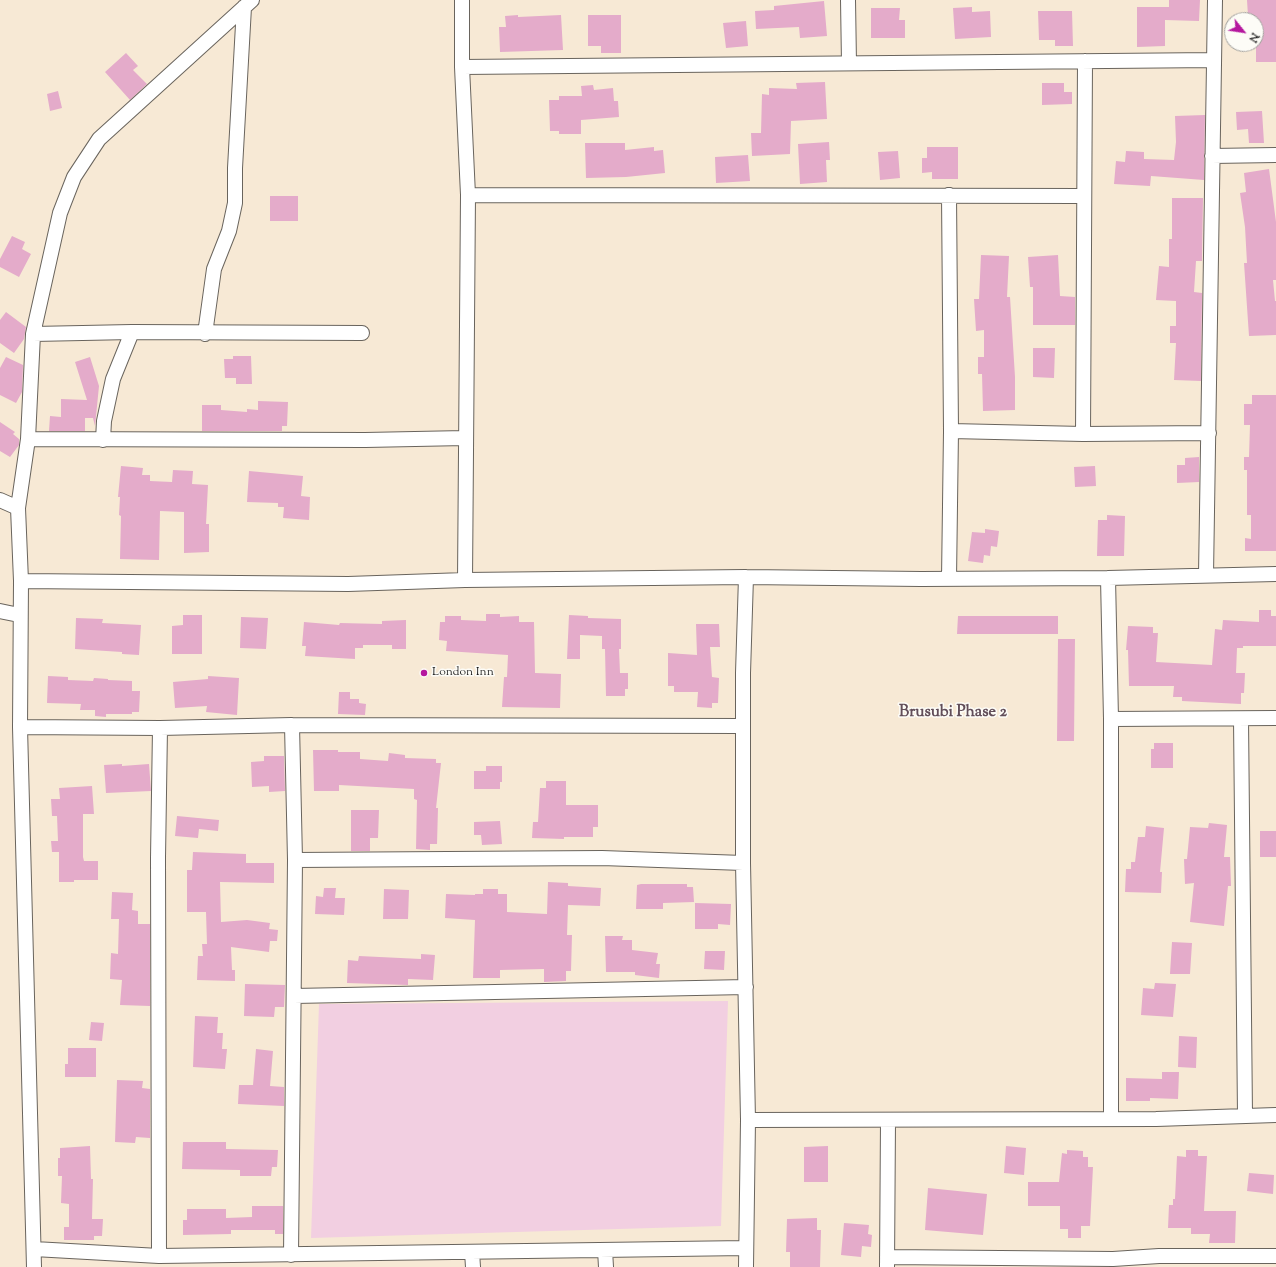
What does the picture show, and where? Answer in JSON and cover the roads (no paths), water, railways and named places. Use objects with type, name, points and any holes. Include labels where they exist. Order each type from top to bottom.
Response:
[{"type":"street","points":[[462,0],[462,67],[468,195],[465,580]]},
{"type":"street","points":[[848,0],[849,63]]},
{"type":"street","points":[[1206,575],[1215,0]]},
{"type":"street","points":[[34,1267],[20,727],[19,615],[21,581],[18,508],[28,439],[33,334],[60,213],[74,177],[100,139],[248,3]]},
{"type":"street","points":[[205,334],[214,269],[229,232],[235,203],[235,168],[248,3]]},
{"type":"street","points":[[462,67],[1214,60]]},
{"type":"street","points":[[1083,434],[1085,61]]},
{"type":"street","points":[[1212,156],[1276,155]]},
{"type":"street","points":[[468,195],[1084,196]]},
{"type":"street","points":[[949,195],[951,431],[949,579]]},
{"type":"street","points":[[33,334],[132,332],[205,334],[362,334]]},
{"type":"street","points":[[103,440],[104,421],[113,379],[132,332]]},
{"type":"street","points":[[951,431],[1083,434],[1209,433]]},
{"type":"street","points":[[28,439],[365,440],[465,438]]},
{"type":"street","points":[[0,500],[18,508]]},
{"type":"street","points":[[21,581],[348,584],[465,580],[746,577],[949,579],[1108,578],[1276,574]]},
{"type":"street","points":[[746,577],[743,673],[743,863],[748,1120],[746,1267]]},
{"type":"street","points":[[1108,578],[1111,719],[1111,1119]]},
{"type":"street","points":[[0,612],[19,615]]},
{"type":"street","points":[[1241,718],[1245,1115]]},
{"type":"street","points":[[1111,719],[1276,718]]},
{"type":"street","points":[[20,727],[160,728],[292,725],[743,726]]},
{"type":"street","points":[[291,1255],[295,860],[292,725]]},
{"type":"street","points":[[159,1256],[158,858],[160,728]]},
{"type":"street","points":[[295,860],[602,858],[743,863]]},
{"type":"street","points":[[294,996],[746,987]]},
{"type":"street","points":[[748,1120],[888,1121],[1111,1119],[1276,1115]]},
{"type":"street","points":[[888,1121],[887,1262],[1113,1263],[1159,1256],[1276,1256]]},
{"type":"street","points":[[34,1249],[252,1262],[291,1255],[746,1248]]},
{"type":"street","points":[[605,1250],[606,1267]]},
{"type":"street","points":[[472,1252],[473,1267]]},
{"type":"place","name":"London Inn","points":[[424,673]]},
{"type":"district","name":"Brusubi Phase 2","points":[[953,713]]}]
